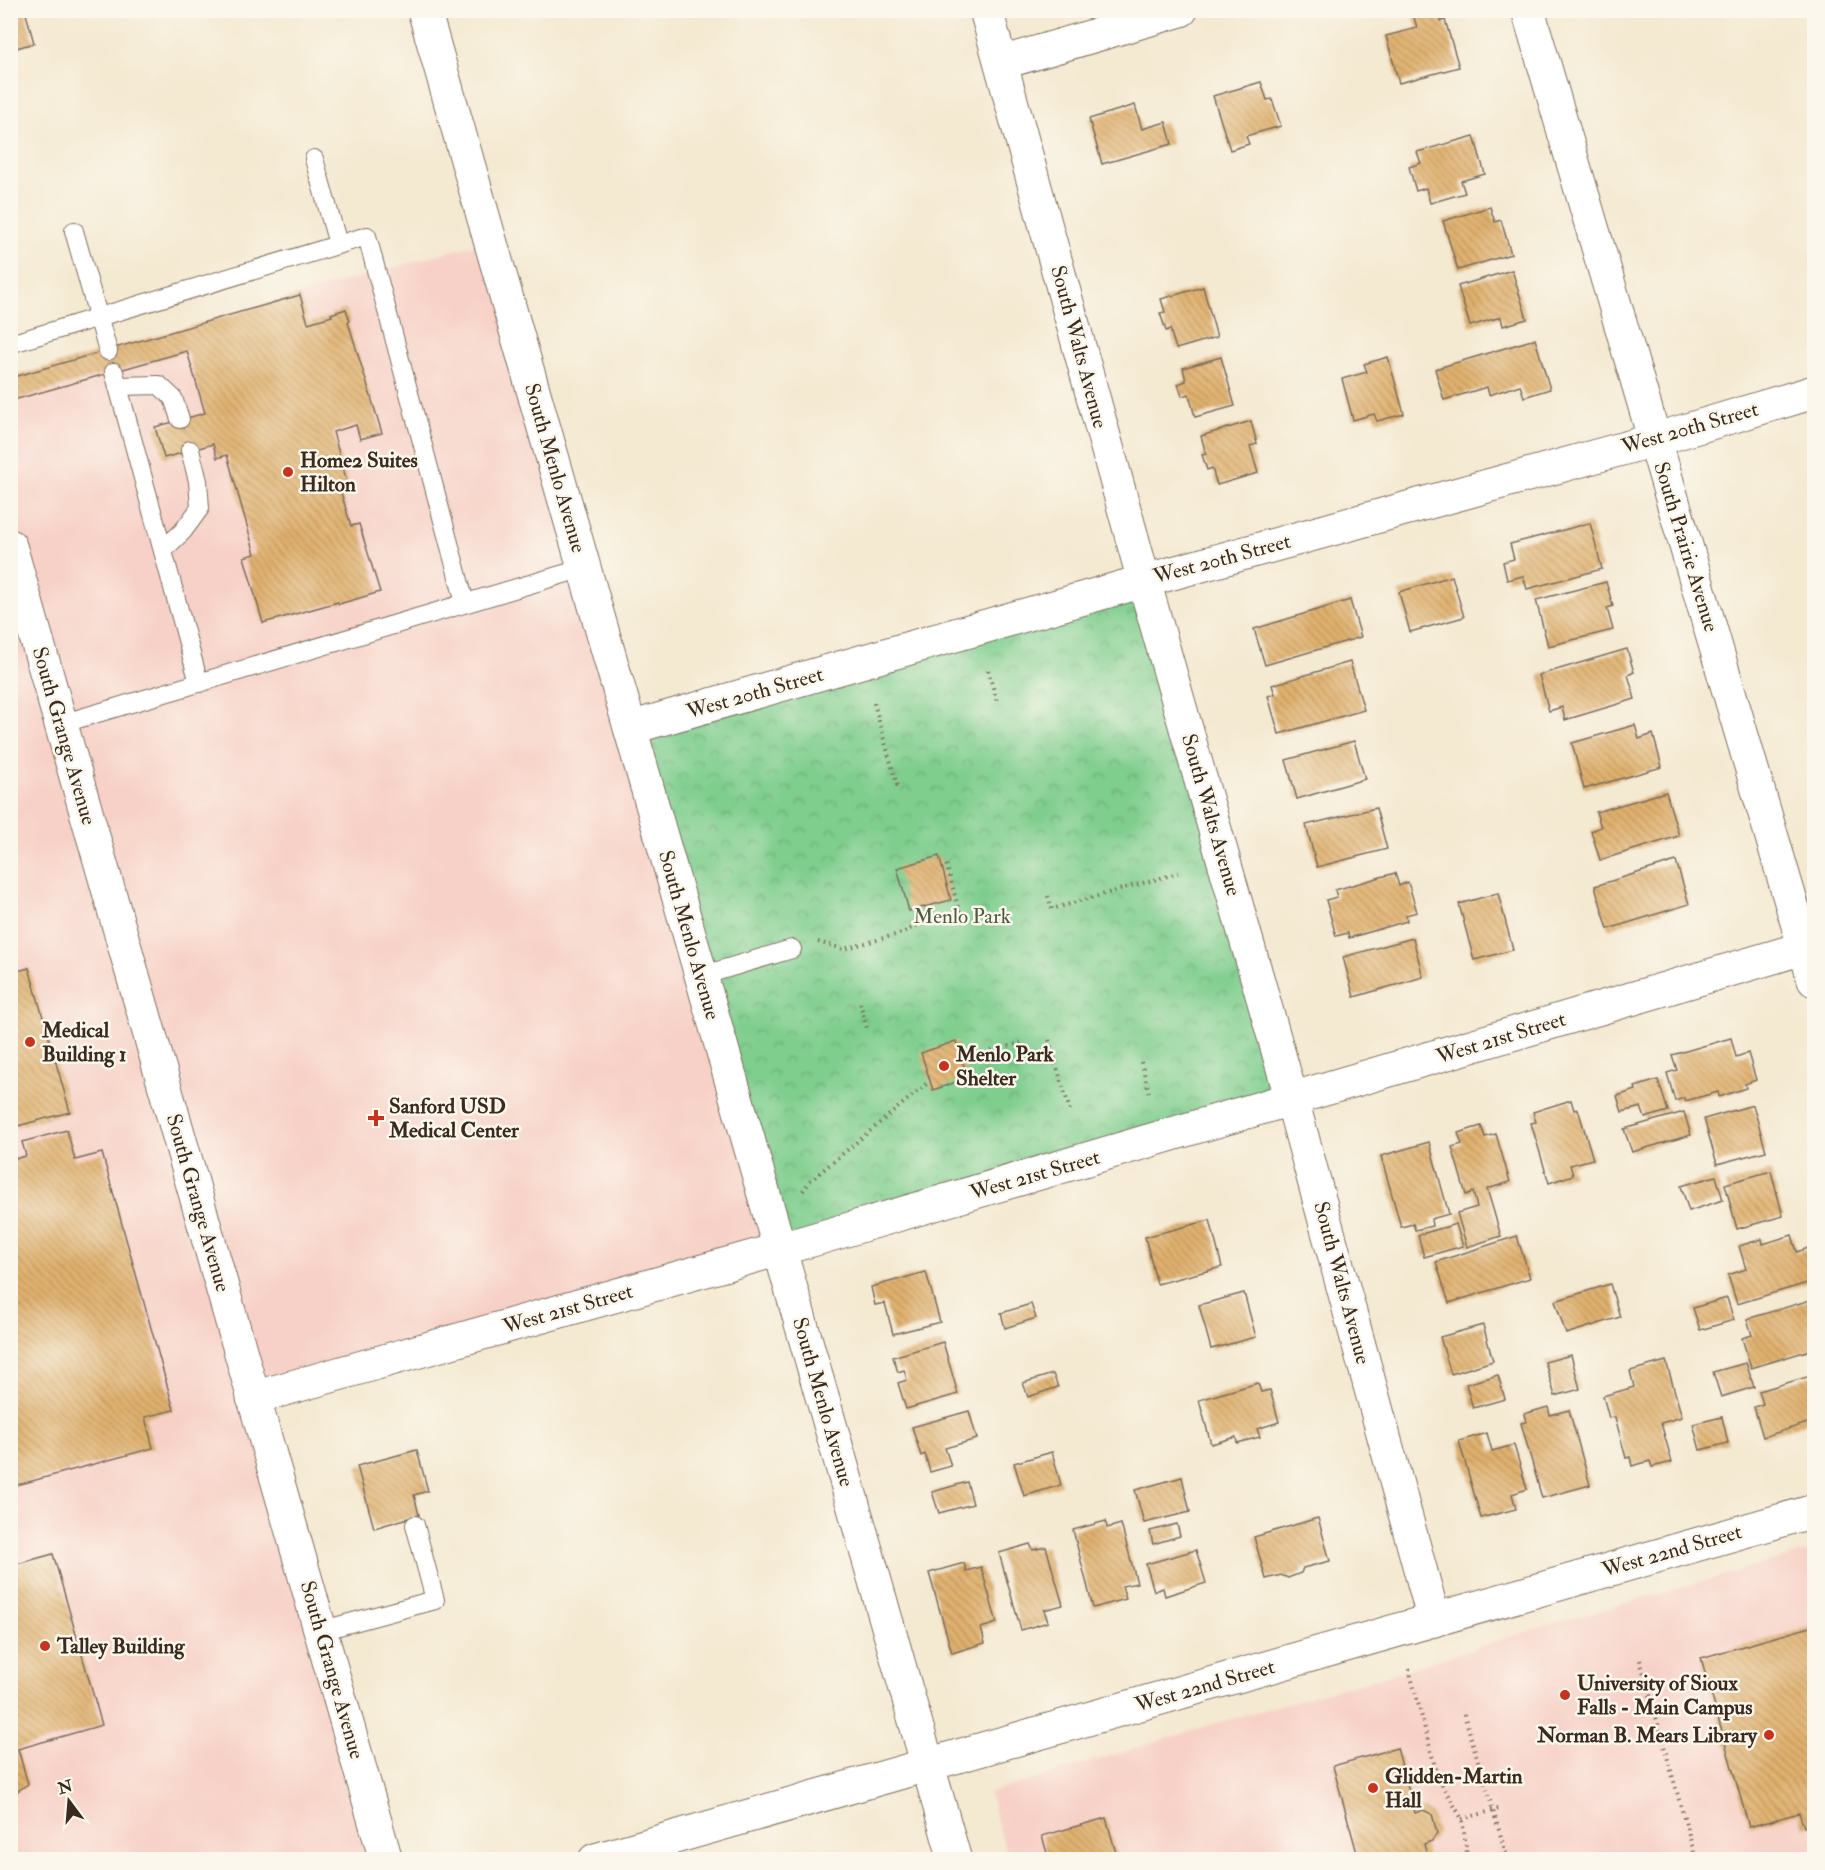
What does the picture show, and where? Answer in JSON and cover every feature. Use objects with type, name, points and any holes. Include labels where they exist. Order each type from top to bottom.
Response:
[{"type":"street","name":"South Menlo Avenue","points":[[424,10],[955,1860]]},
{"type":"street","name":"South Walts Avenue","points":[[986,10],[1144,581],[1292,1100],[1434,1620]]},
{"type":"street","points":[[1001,63],[1181,10]]},
{"type":"street","name":"South Prairie Avenue","points":[[1528,10],[1654,440],[1810,947],[1815,980]]},
{"type":"street","name":"West 20th Street","points":[[630,728],[1144,581],[1654,440],[1815,392]]},
{"type":"street","name":"South Grange Avenue","points":[[10,546],[386,1860]]},
{"type":"street","name":"West 21st Street","points":[[253,1398],[779,1249],[1810,947]]},
{"type":"street","name":"West 22nd Street","points":[[595,1860],[1815,1511]]},
{"type":"lane","points":[[314,159],[338,244]]},
{"type":"lane","points":[[74,231],[108,351]]},
{"type":"lane","points":[[10,344],[367,236],[465,603]]},
{"type":"lane","points":[[180,419],[174,398],[159,385],[116,379],[199,683]]},
{"type":"lane","points":[[163,550],[183,531],[200,508],[198,481],[190,450]]},
{"type":"lane","points":[[61,724],[584,568]]},
{"type":"lane","points":[[701,976],[792,949]]},
{"type":"lane","points":[[320,1631],[435,1600],[415,1525]]},
{"type":"path","points":[[988,670],[997,702]]},
{"type":"path","points":[[874,703],[897,785],[902,784]]},
{"type":"path","points":[[792,949],[818,942],[844,949],[960,914],[946,863]]},
{"type":"path","points":[[1048,896],[1052,909],[1178,873]]},
{"type":"path","points":[[860,1003],[868,1032]]},
{"type":"path","points":[[1049,1040],[1071,1114]]},
{"type":"path","points":[[991,1052],[1021,1043]]},
{"type":"path","points":[[1141,1062],[1149,1092]]},
{"type":"path","points":[[803,1191],[810,1181],[930,1081]]},
{"type":"path","points":[[1640,1660],[1696,1860]]},
{"type":"path","points":[[1409,1669],[1438,1778],[1462,1819],[1468,1860]]},
{"type":"path","points":[[1464,1714],[1508,1860]]},
{"type":"path","points":[[1462,1819],[1502,1808]]},
{"type":"shaded area","name":"Sanford USD Medical Center","points":[[490,240],[779,1249],[254,1399],[386,1859],[11,1860],[11,377]]},
{"type":"shaded area","name":"University of Sioux Falls - Main Campus","points":[[1814,1550],[1814,1859],[1008,1859],[989,1793],[1224,1721],[1409,1669],[1542,1627]]},
{"type":"green space","name":"Menlo Park","points":[[1144,581],[1292,1100],[779,1249],[630,728]]},
{"type":"building","points":[[10,10],[25,10],[34,43],[10,50]]},
{"type":"building","points":[[1438,10],[1441,21],[1445,20],[1459,67],[1399,83],[1386,36],[1417,28],[1414,17]]},
{"type":"building","points":[[1261,82],[1267,100],[1272,99],[1281,126],[1246,136],[1249,144],[1230,150],[1213,96]]},
{"type":"building","points":[[1135,105],[1142,129],[1166,122],[1172,144],[1102,164],[1089,119]]},
{"type":"building","points":[[1474,136],[1485,174],[1461,181],[1465,193],[1430,203],[1426,188],[1416,191],[1409,167],[1421,163],[1417,152]]},
{"type":"building","points":[[1490,207],[1495,222],[1501,220],[1511,254],[1458,270],[1443,221]]},
{"type":"building","points":[[1512,270],[1527,319],[1503,326],[1501,317],[1470,326],[1458,286]]},
{"type":"building","points":[[1203,287],[1217,337],[1176,349],[1170,329],[1166,331],[1160,313],[1165,312],[1161,299]]},
{"type":"building","name":"Home2 Suites Hilton","points":[[300,295],[308,323],[346,309],[382,433],[360,439],[356,425],[333,432],[348,486],[340,489],[351,526],[359,524],[380,592],[263,623],[244,557],[255,554],[227,455],[217,458],[213,444],[164,458],[155,427],[205,413],[187,351],[10,401],[10,378]]},
{"type":"building","points":[[1535,339],[1550,389],[1524,397],[1520,385],[1489,395],[1487,387],[1444,400],[1435,369]]},
{"type":"building","points":[[1221,357],[1235,406],[1195,417],[1189,394],[1182,396],[1178,384],[1186,381],[1183,368]]},
{"type":"building","points":[[1388,357],[1404,414],[1377,421],[1374,414],[1353,420],[1342,379],[1367,372],[1364,364]]},
{"type":"building","points":[[1251,421],[1257,444],[1250,446],[1258,473],[1217,485],[1212,468],[1207,470],[1202,455],[1206,454],[1201,436]]},
{"type":"building","points":[[1590,523],[1602,569],[1527,589],[1523,576],[1507,580],[1503,562],[1514,559],[1510,544]]},
{"type":"building","points":[[1452,576],[1464,617],[1410,632],[1399,592]]},
{"type":"building","points":[[1606,582],[1613,606],[1607,608],[1613,630],[1548,646],[1536,600]]},
{"type":"building","points":[[1350,600],[1361,637],[1265,665],[1254,629]]},
{"type":"building","points":[[1627,649],[1634,672],[1628,675],[1635,699],[1565,720],[1562,707],[1549,711],[1539,675]]},
{"type":"building","points":[[1350,662],[1364,710],[1279,734],[1268,696],[1275,694],[1272,685]]},
{"type":"building","points":[[1635,725],[1639,739],[1653,734],[1662,767],[1584,789],[1572,743]]},
{"type":"building","points":[[1354,741],[1365,779],[1297,799],[1286,760]]},
{"type":"building","points":[[1666,792],[1679,836],[1600,860],[1591,831],[1601,827],[1596,812]]},
{"type":"building","points":[[1376,808],[1387,849],[1317,867],[1306,825]]},
{"type":"building","points":[[939,856],[951,900],[909,911],[897,868]]},
{"type":"building","points":[[1676,861],[1689,904],[1608,929],[1595,886]]},
{"type":"building","points":[[1395,873],[1399,886],[1408,882],[1417,912],[1406,915],[1407,921],[1349,938],[1348,933],[1336,936],[1326,900],[1337,897],[1335,890]]},
{"type":"building","points":[[1498,893],[1513,950],[1474,960],[1459,904]]},
{"type":"building","points":[[1413,938],[1423,977],[1354,997],[1343,957]]},
{"type":"building","name":"Medical Building 1","points":[[29,968],[70,1112],[10,1128],[10,973]]},
{"type":"building","points":[[1731,1038],[1736,1057],[1748,1053],[1756,1080],[1745,1084],[1746,1088],[1719,1097],[1718,1092],[1685,1101],[1684,1098],[1675,1101],[1667,1073],[1677,1070],[1672,1055]]},
{"type":"building","name":"Menlo Park Shelter","points":[[956,1041],[968,1078],[933,1090],[921,1053]]},
{"type":"building","points":[[1658,1080],[1668,1111],[1645,1118],[1641,1107],[1622,1112],[1617,1096],[1636,1090],[1635,1087]]},
{"type":"building","points":[[1571,1100],[1574,1110],[1578,1109],[1593,1159],[1570,1165],[1573,1175],[1549,1183],[1531,1123],[1536,1122],[1533,1112]]},
{"type":"building","points":[[1753,1105],[1766,1151],[1717,1164],[1704,1119]]},
{"type":"building","points":[[1684,1112],[1691,1135],[1632,1152],[1624,1129]]},
{"type":"building","points":[[1481,1126],[1485,1137],[1496,1134],[1510,1182],[1487,1189],[1501,1236],[1467,1247],[1457,1213],[1477,1207],[1473,1192],[1466,1195],[1452,1147],[1462,1144],[1458,1133]]},
{"type":"building","points":[[67,1130],[75,1160],[102,1153],[174,1410],[145,1417],[153,1448],[10,1487],[10,1160],[26,1156],[22,1142]]},
{"type":"building","points":[[1429,1142],[1449,1214],[1431,1219],[1432,1226],[1415,1230],[1413,1224],[1401,1227],[1381,1156]]},
{"type":"building","points":[[1771,1171],[1783,1216],[1737,1229],[1725,1184]]},
{"type":"building","points":[[1716,1176],[1723,1200],[1689,1211],[1681,1186]]},
{"type":"building","points":[[1210,1220],[1222,1267],[1157,1284],[1145,1237]]},
{"type":"building","points":[[1456,1224],[1463,1246],[1424,1257],[1418,1235]]},
{"type":"building","points":[[1792,1235],[1797,1252],[1808,1248],[1814,1269],[1814,1281],[1737,1304],[1728,1275],[1746,1269],[1739,1246],[1762,1239],[1763,1244]]},
{"type":"building","points":[[1517,1236],[1530,1278],[1449,1303],[1436,1262]]},
{"type":"building","points":[[926,1272],[940,1322],[893,1334],[885,1303],[875,1305],[871,1287]]},
{"type":"building","points":[[1610,1284],[1620,1317],[1566,1334],[1555,1301]]},
{"type":"building","points":[[1244,1293],[1256,1337],[1211,1349],[1199,1305]]},
{"type":"building","points":[[1727,1298],[1734,1320],[1700,1330],[1693,1308]]},
{"type":"building","points":[[1814,1299],[1814,1349],[1751,1368],[1742,1338],[1752,1335],[1747,1319]]},
{"type":"building","points":[[1031,1304],[1036,1318],[1005,1328],[1001,1313]]},
{"type":"building","points":[[1483,1325],[1493,1361],[1451,1374],[1440,1337]]},
{"type":"building","points":[[943,1342],[958,1394],[906,1409],[898,1383],[907,1380],[904,1370],[898,1372],[893,1357]]},
{"type":"building","points":[[1571,1355],[1580,1389],[1555,1396],[1545,1362]]},
{"type":"building","points":[[1666,1361],[1682,1417],[1661,1423],[1672,1462],[1652,1467],[1650,1461],[1632,1466],[1630,1457],[1626,1458],[1615,1417],[1609,1418],[1603,1396],[1634,1387],[1630,1371]]},
{"type":"building","points":[[1746,1363],[1754,1387],[1721,1397],[1713,1372]]},
{"type":"building","points":[[1053,1374],[1058,1387],[1028,1397],[1023,1383]]},
{"type":"building","points":[[1498,1375],[1505,1399],[1473,1408],[1466,1384]]},
{"type":"building","points":[[1814,1375],[1814,1421],[1763,1437],[1754,1407],[1763,1404],[1759,1391]]},
{"type":"building","points":[[1258,1383],[1261,1392],[1270,1390],[1279,1422],[1257,1429],[1260,1437],[1237,1443],[1236,1437],[1211,1444],[1199,1400]]},
{"type":"building","points":[[1548,1407],[1550,1415],[1569,1410],[1590,1485],[1542,1498],[1521,1423],[1526,1422],[1524,1414]]},
{"type":"building","points":[[969,1411],[977,1439],[945,1448],[951,1466],[930,1472],[925,1454],[921,1456],[912,1427]]},
{"type":"building","points":[[1722,1417],[1728,1443],[1700,1450],[1693,1424]]},
{"type":"building","points":[[1487,1433],[1492,1451],[1514,1445],[1527,1489],[1512,1494],[1516,1509],[1481,1518],[1459,1441]]},
{"type":"building","points":[[417,1450],[428,1491],[414,1495],[419,1515],[374,1528],[357,1466]]},
{"type":"building","points":[[1052,1452],[1061,1485],[1024,1496],[1014,1463]]},
{"type":"building","points":[[1182,1477],[1190,1512],[1144,1523],[1135,1490]]},
{"type":"building","points":[[967,1482],[973,1504],[939,1513],[932,1492]]},
{"type":"building","points":[[1318,1518],[1330,1561],[1303,1568],[1301,1573],[1288,1578],[1281,1575],[1266,1579],[1254,1537]]},
{"type":"building","points":[[1106,1521],[1107,1528],[1121,1524],[1137,1583],[1122,1586],[1126,1599],[1093,1608],[1073,1530]]},
{"type":"building","points":[[1177,1524],[1180,1536],[1153,1544],[1150,1531]]},
{"type":"building","points":[[1030,1544],[1033,1550],[1046,1547],[1063,1605],[1044,1610],[1048,1622],[1021,1630],[999,1553]]},
{"type":"building","points":[[1196,1550],[1206,1583],[1165,1596],[1163,1588],[1154,1591],[1146,1564]]},
{"type":"building","name":"Talley Building","points":[[53,1554],[102,1725],[18,1749],[28,1784],[10,1796],[10,1566]]},
{"type":"building","points":[[964,1563],[966,1571],[981,1567],[997,1623],[981,1628],[985,1643],[952,1653],[929,1573]]},
{"type":"building","name":"Norman B. Mears Library","points":[[1814,1626],[1814,1825],[1804,1827],[1799,1813],[1749,1827],[1701,1658]]},
{"type":"building","name":"Glidden-Martin Hall","points":[[1397,1748],[1415,1813],[1423,1810],[1432,1814],[1437,1833],[1432,1841],[1424,1844],[1428,1860],[1359,1860],[1333,1766]]},
{"type":"building","points":[[1106,1818],[1118,1860],[1049,1860],[1042,1836]]},
{"type":"place","name":"Home2 Suites Hilton","points":[[288,472]]},
{"type":"place","name":"Medical Building 1","points":[[30,1042]]},
{"type":"place","name":"Menlo Park Shelter","points":[[944,1066]]},
{"type":"place","name":"Sanford USD Medical Center","points":[[376,1118]]},
{"type":"place","name":"Talley Building","points":[[45,1646]]},
{"type":"place","name":"University of Sioux Falls - Main Campus","points":[[1565,1695]]},
{"type":"place","name":"Norman B. Mears Library","points":[[1769,1735]]},
{"type":"place","name":"Glidden-Martin Hall","points":[[1373,1788]]}]
